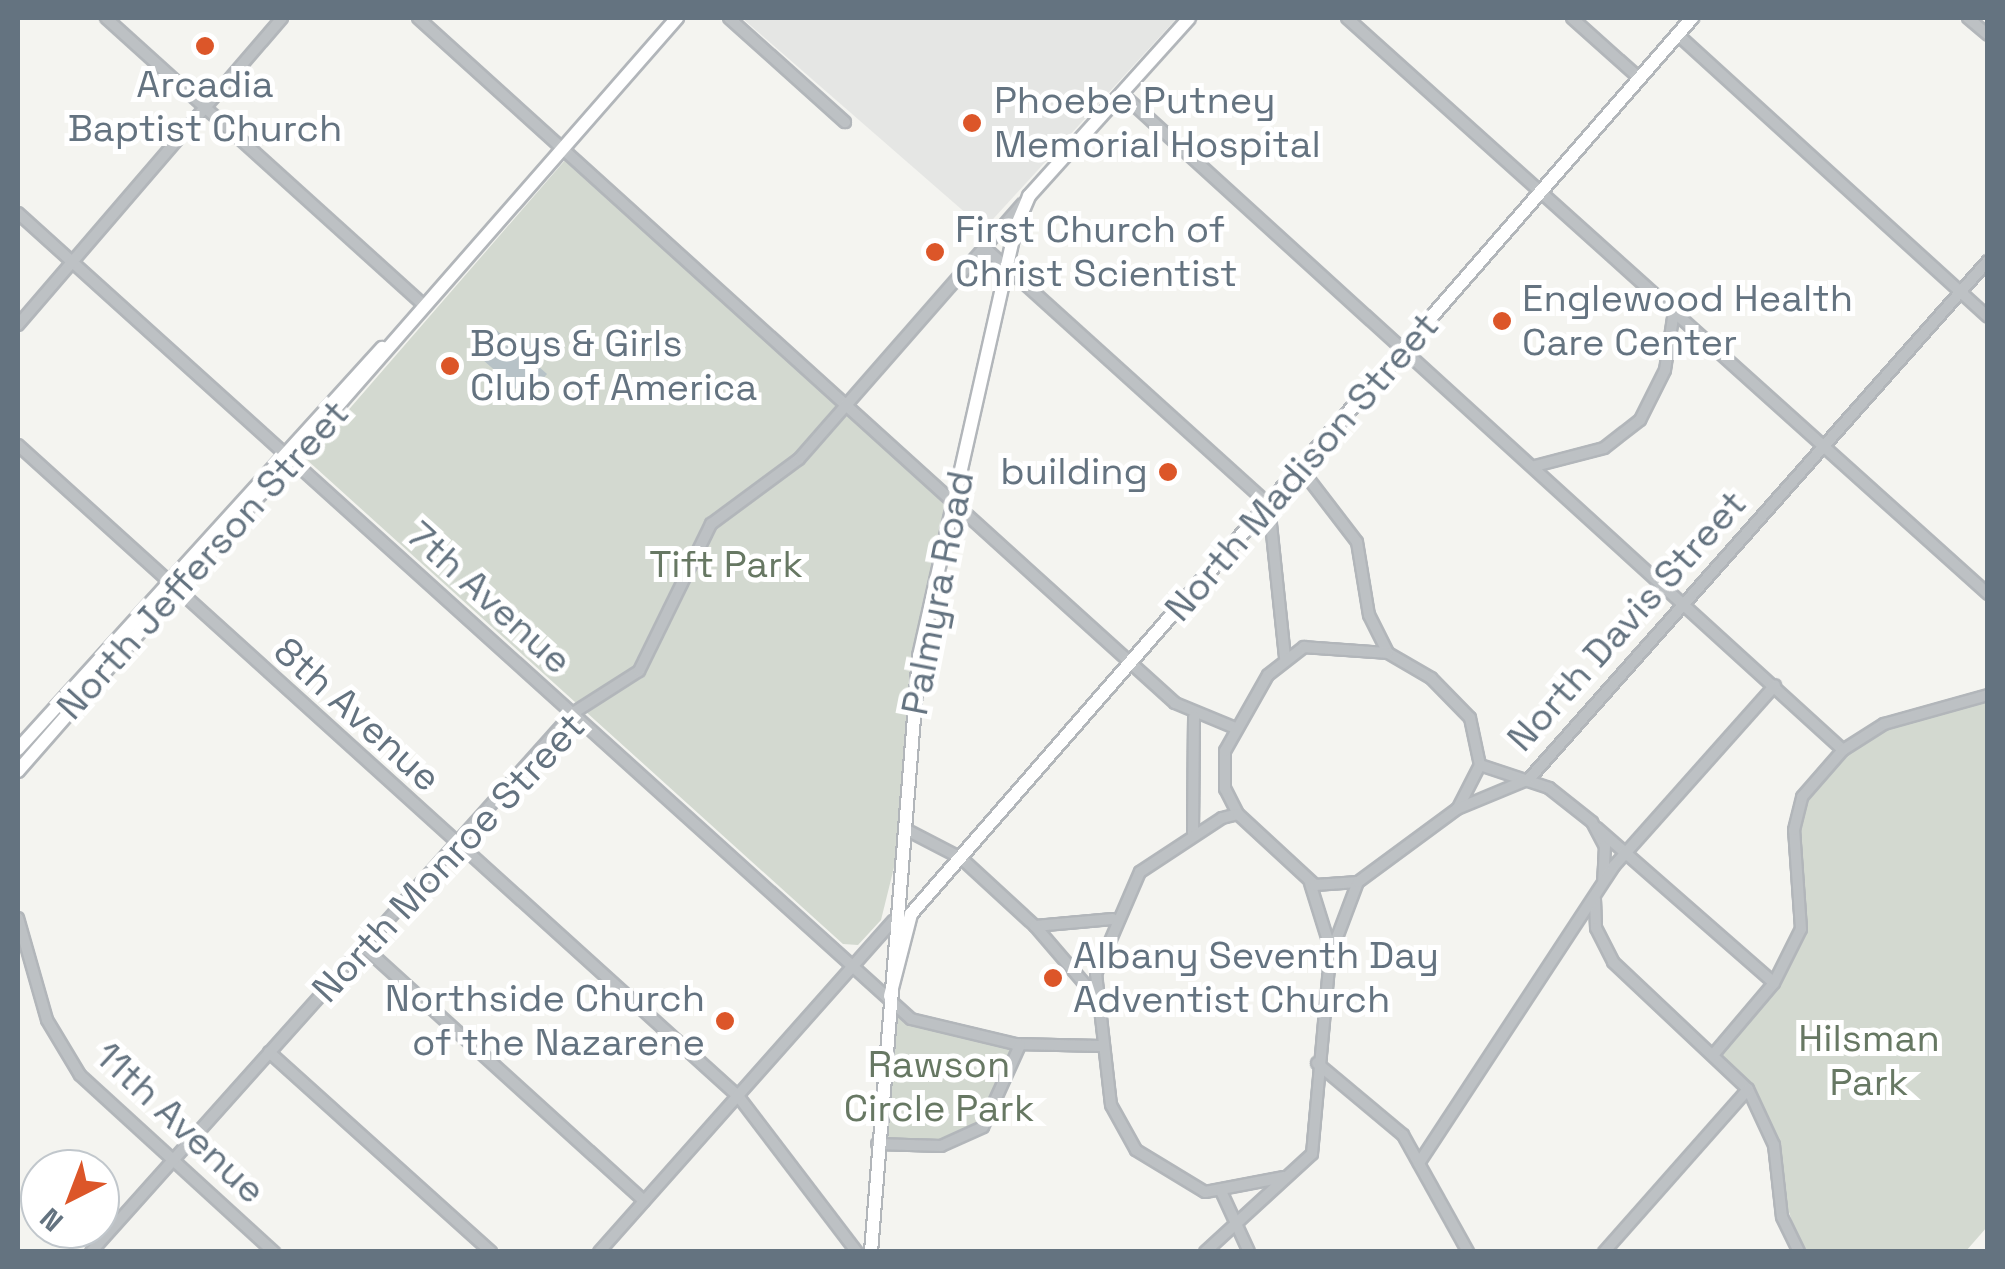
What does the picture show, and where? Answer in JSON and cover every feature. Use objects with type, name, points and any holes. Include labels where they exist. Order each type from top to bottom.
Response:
[{"type":"main road","name":"North Jefferson Street","points":[[18,770],[170,589],[677,18]]},
{"type":"main road","name":"North Monroe Street","points":[[1030,196],[1189,18]]},
{"type":"main road","name":"North Madison Street","points":[[911,914],[1692,18]]},
{"type":"main road","name":"Palmyra Road","points":[[871,1252],[894,921],[919,656],[1007,269],[1030,196]]},
{"type":"main road","name":"North Jefferson Street","points":[[18,748],[170,589]]},
{"type":"main road","name":"Palmyra Road","points":[[889,998],[911,914]]},
{"type":"street","points":[[106,18],[423,304]]},
{"type":"street","points":[[18,324],[69,260],[282,18]]},
{"type":"street","points":[[418,18],[1194,717],[1232,727]]},
{"type":"street","points":[[729,18],[845,122]]},
{"type":"street","points":[[1346,18],[1988,594]]},
{"type":"street","points":[[1572,18],[1638,77]]},
{"type":"street","points":[[1968,18],[1988,35]]},
{"type":"street","points":[[1677,34],[1988,317]]},
{"type":"street","points":[[1121,93],[1684,601],[1843,750]]},
{"type":"street","name":"North Monroe Street","points":[[91,1252],[573,713],[639,670],[714,520],[784,474],[1030,196]]},
{"type":"street","name":"7th Avenue","points":[[18,213],[914,1020],[1020,1045],[1101,1046]]},
{"type":"street","points":[[985,248],[1269,505],[1284,658]]},
{"type":"street","name":"North Davis Street","points":[[1358,882],[1457,809],[1530,779],[1988,261]]},
{"type":"street","points":[[1535,466],[1592,453],[1640,420],[1665,370],[1674,311]]},
{"type":"street","name":"8th Avenue","points":[[18,445],[170,589],[738,1096],[857,1252]]},
{"type":"street","points":[[1300,469],[1357,542],[1369,616],[1388,654],[1461,706],[1480,765],[1457,809]]},
{"type":"street","points":[[1330,956],[1309,882],[1238,814],[1224,778],[1232,727],[1284,658],[1324,646],[1388,654]]},
{"type":"street","points":[[1419,1163],[1603,882],[1775,685]]},
{"type":"street","points":[[1713,1055],[1774,983],[1805,912],[1796,810],[1843,750],[1884,724],[1988,695]]},
{"type":"street","points":[[1193,833],[1194,717]]},
{"type":"street","points":[[1480,765],[1530,779],[1597,828],[1774,983]]},
{"type":"street","points":[[1238,814],[1193,833],[1140,872],[1113,919],[1095,996],[1101,1046],[1124,1137],[1168,1175],[1221,1190],[1296,1173]]},
{"type":"street","points":[[1597,828],[1603,882]]},
{"type":"street","points":[[905,830],[960,858],[1035,926],[1095,996]]},
{"type":"street","points":[[1205,1252],[1234,1220],[1296,1173],[1316,1140],[1317,1064],[1330,956],[1358,882],[1309,882]]},
{"type":"street","points":[[1596,893],[1607,953],[1748,1090],[1774,1145],[1782,1216],[1799,1252]]},
{"type":"street","name":"11th Avenue","points":[[18,918],[34,988],[64,1053],[172,1161],[274,1252]]},
{"type":"street","points":[[1035,926],[1113,919]]},
{"type":"street","points":[[599,1252],[894,921]]},
{"type":"street","points":[[364,947],[644,1201]]},
{"type":"street","points":[[877,1144],[941,1146],[983,1126],[1020,1045]]},
{"type":"street","points":[[269,1052],[491,1252]]},
{"type":"street","points":[[1317,1064],[1389,1121],[1419,1163],[1468,1252]]},
{"type":"street","points":[[1604,1252],[1748,1090]]},
{"type":"street","points":[[1221,1190],[1248,1252]]},
{"type":"shaded area","name":"Phoebe Putney Memorial Hospital","points":[[742,18],[1177,18],[984,229]]},
{"type":"shaded area","points":[[495,329],[514,345],[524,335],[538,347],[529,358],[547,374],[526,398],[474,352]]},
{"type":"green space","name":"Tift Park","points":[[566,159],[953,497],[918,656],[903,831],[881,920],[858,945],[843,944],[306,459]]},
{"type":"green space","name":"Hilsman Park","points":[[1987,696],[1987,1227],[1966,1251],[1802,1251],[1746,1083],[1715,1055],[1759,1008],[1803,928],[1797,811],[1844,750],[1885,725]]},
{"type":"green space","name":"Rawson Circle Park","points":[[889,1001],[910,1019],[1019,1045],[1002,1098],[978,1128],[941,1143],[878,1142]]},
{"type":"place","name":"Arcadia Baptist Church","points":[[205,46]]},
{"type":"place","name":"Phoebe Putney Memorial Hospital","points":[[972,123]]},
{"type":"place","name":"First Church of Christ Scientist","points":[[935,252]]},
{"type":"place","name":"Englewood Health Care Center","points":[[1502,321]]},
{"type":"place","name":"Boys & Girls Club of America","points":[[450,366]]},
{"type":"place","name":"building","points":[[1168,472]]},
{"type":"place","name":"Albany Seventh Day Adventist Church","points":[[1053,978]]},
{"type":"place","name":"Northside Church of the Nazarene","points":[[725,1021]]}]
